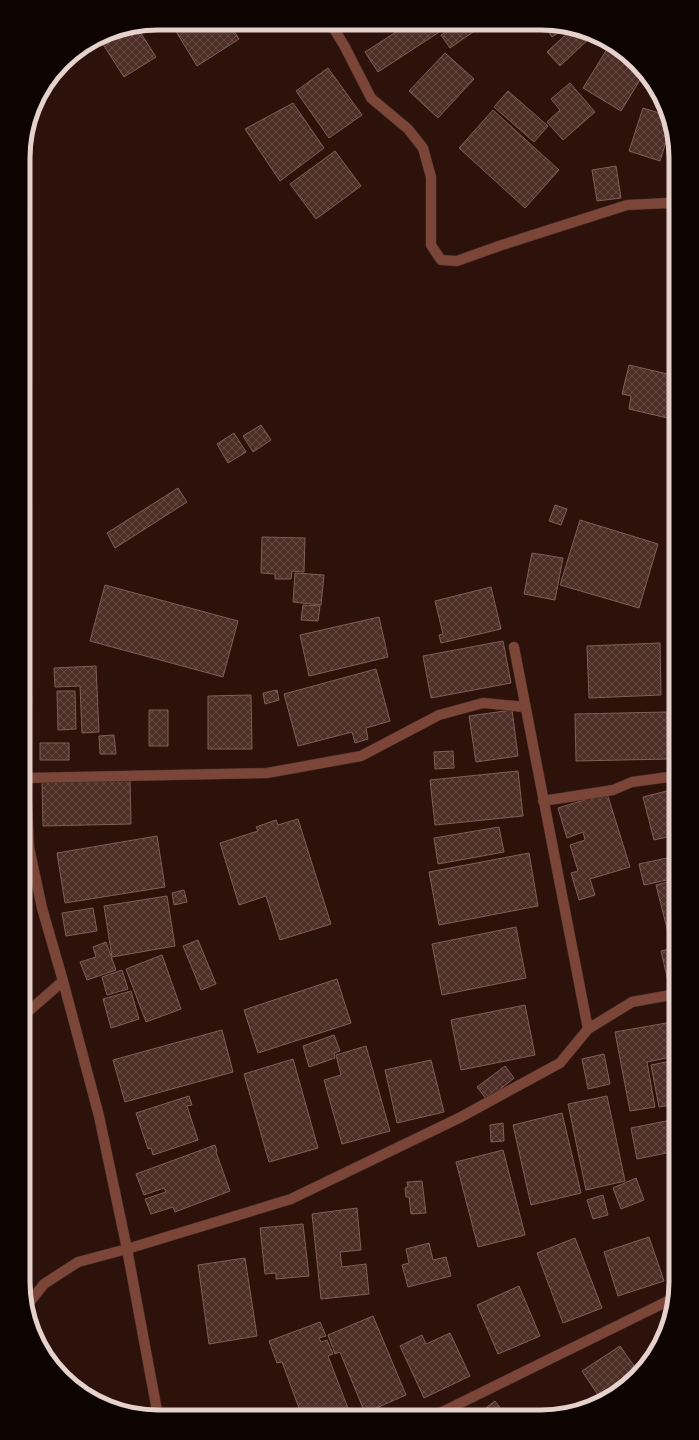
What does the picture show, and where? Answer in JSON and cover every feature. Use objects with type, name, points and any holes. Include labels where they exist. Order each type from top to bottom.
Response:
[{"type":"street","points":[[335,30],[371,98],[408,129],[423,148],[431,177],[431,245],[441,260],[457,261],[627,205],[669,203]]},
{"type":"street","points":[[514,646],[588,1029]]},
{"type":"street","points":[[30,778],[267,773],[361,756],[439,715],[482,703],[525,707]]},
{"type":"street","points":[[543,801],[613,790],[632,782],[669,777]]},
{"type":"street","points":[[30,852],[42,908],[64,981],[99,1116],[127,1249],[157,1410]]},
{"type":"street","points":[[30,1010],[64,981]]},
{"type":"street","points":[[31,1300],[44,1284],[78,1262],[127,1249],[298,1196],[459,1118],[560,1063],[588,1029],[632,1002],[669,995]]},
{"type":"street","points":[[446,1410],[668,1301]]},
{"type":"building","points":[[175,30],[233,30],[239,39],[197,66]]},
{"type":"building","points":[[399,30],[442,30],[378,72],[365,52]]},
{"type":"building","points":[[448,30],[476,30],[450,48],[441,35]]},
{"type":"building","points":[[548,30],[560,31],[552,37]]},
{"type":"building","points":[[140,31],[156,57],[124,77],[102,43],[125,34]]},
{"type":"building","points":[[568,33],[588,39],[560,66],[547,52]]},
{"type":"building","points":[[607,49],[625,62],[641,79],[621,111],[583,88]]},
{"type":"building","points":[[445,53],[474,79],[438,118],[409,91]]},
{"type":"building","points":[[328,68],[362,115],[329,138],[296,91]]},
{"type":"building","points":[[570,83],[595,112],[563,140],[547,122],[560,110],[551,99]]},
{"type":"building","points":[[508,91],[548,126],[534,142],[494,107]]},
{"type":"building","points":[[293,103],[324,148],[280,181],[245,129]]},
{"type":"building","points":[[643,108],[661,113],[667,138],[660,161],[629,151]]},
{"type":"building","points":[[493,110],[559,170],[525,208],[459,148]]},
{"type":"building","points":[[335,151],[361,186],[316,219],[290,184]]},
{"type":"building","points":[[616,166],[621,198],[597,201],[592,170]]},
{"type":"building","points":[[629,365],[669,374],[669,418],[629,409],[631,396],[622,394]]},
{"type":"building","points":[[261,425],[271,440],[253,452],[243,436]]},
{"type":"building","points":[[234,433],[246,452],[228,463],[217,444]]},
{"type":"building","points":[[178,488],[187,502],[115,548],[107,533]]},
{"type":"building","points":[[555,505],[567,509],[561,525],[549,521]]},
{"type":"building","points":[[580,520],[658,544],[639,608],[560,585]]},
{"type":"building","points":[[262,537],[305,538],[304,572],[292,571],[291,579],[275,579],[275,574],[261,573]]},
{"type":"building","points":[[532,553],[563,558],[555,600],[524,594]]},
{"type":"building","points":[[295,573],[324,575],[321,605],[293,602]]},
{"type":"building","points":[[105,585],[238,621],[223,677],[90,641]]},
{"type":"building","points":[[491,587],[501,629],[441,643],[439,635],[443,634],[435,601]]},
{"type":"building","points":[[303,605],[320,606],[318,621],[301,620]]},
{"type":"building","points":[[379,617],[388,657],[309,676],[300,635]]},
{"type":"building","points":[[503,641],[511,683],[431,698],[423,656]]},
{"type":"building","points":[[660,643],[661,695],[589,698],[587,646]]},
{"type":"building","points":[[96,666],[99,732],[82,733],[80,686],[55,687],[54,668]]},
{"type":"building","points":[[376,669],[390,721],[366,728],[368,739],[355,743],[352,732],[298,746],[284,694]]},
{"type":"building","points":[[277,690],[279,700],[265,704],[263,693]]},
{"type":"building","points":[[57,691],[75,691],[76,729],[58,730]]},
{"type":"building","points":[[251,695],[252,749],[208,749],[208,696]]},
{"type":"building","points":[[149,710],[168,710],[168,746],[149,746]]},
{"type":"building","points":[[512,710],[518,756],[476,762],[469,716]]},
{"type":"building","points":[[667,712],[668,759],[576,761],[575,714]]},
{"type":"building","points":[[114,735],[116,754],[100,754],[99,736]]},
{"type":"building","points":[[40,743],[69,743],[69,760],[40,760]]},
{"type":"building","points":[[453,751],[454,768],[435,769],[434,752]]},
{"type":"building","points":[[518,771],[523,816],[435,825],[430,780]]},
{"type":"building","points":[[130,780],[131,824],[43,826],[42,782]]},
{"type":"building","points":[[669,790],[669,837],[654,840],[643,797]]},
{"type":"building","points":[[607,793],[630,867],[590,879],[595,895],[579,900],[571,873],[578,871],[570,845],[585,840],[583,832],[567,838],[558,808]]},
{"type":"building","points":[[298,819],[331,924],[280,940],[266,896],[239,905],[220,843],[258,831],[256,827],[276,820],[278,825]]},
{"type":"building","points":[[499,827],[504,852],[438,864],[434,838]]},
{"type":"building","points":[[157,836],[165,887],[65,903],[57,853]]},
{"type":"building","points":[[529,853],[538,906],[439,925],[429,872]]},
{"type":"building","points":[[669,858],[669,880],[644,885],[639,864]]},
{"type":"building","points":[[669,882],[669,936],[656,885]]},
{"type":"building","points":[[184,890],[187,902],[174,905],[172,893]]},
{"type":"building","points":[[167,896],[175,946],[112,957],[104,906]]},
{"type":"building","points":[[93,908],[97,931],[66,936],[62,913]]},
{"type":"building","points":[[516,927],[526,978],[442,995],[432,944]]},
{"type":"building","points":[[198,940],[216,984],[201,990],[183,946]]},
{"type":"building","points":[[106,942],[116,970],[87,980],[80,962],[96,957],[93,947]]},
{"type":"building","points":[[669,949],[669,981],[668,981],[661,951]]},
{"type":"building","points":[[162,955],[181,1009],[146,1022],[126,969]]},
{"type":"building","points":[[122,970],[128,989],[107,995],[102,977]]},
{"type":"building","points":[[337,979],[351,1023],[258,1053],[244,1010]]},
{"type":"building","points":[[131,991],[139,1019],[111,1028],[103,999]]},
{"type":"building","points":[[525,1005],[535,1055],[461,1070],[451,1020]]},
{"type":"building","points":[[669,1023],[669,1057],[647,1062],[655,1107],[630,1111],[615,1032]]},
{"type":"building","points":[[222,1030],[233,1072],[125,1102],[113,1060]]},
{"type":"building","points":[[334,1035],[340,1051],[334,1053],[335,1058],[309,1067],[303,1046]]},
{"type":"building","points":[[366,1046],[390,1131],[342,1144],[324,1080],[341,1075],[336,1055]]},
{"type":"building","points":[[604,1054],[610,1084],[588,1089],[582,1059]]},
{"type":"building","points":[[293,1059],[318,1148],[269,1162],[244,1074]]},
{"type":"building","points":[[431,1060],[444,1112],[397,1123],[385,1070]]},
{"type":"building","points":[[669,1061],[669,1105],[659,1107],[651,1065]]},
{"type":"building","points":[[505,1066],[514,1078],[487,1100],[477,1087]]},
{"type":"building","points":[[189,1096],[192,1105],[187,1106],[198,1140],[153,1155],[151,1148],[148,1149],[136,1113]]},
{"type":"building","points":[[607,1096],[625,1181],[586,1190],[568,1104]]},
{"type":"building","points":[[562,1113],[581,1193],[531,1205],[513,1125]]},
{"type":"building","points":[[669,1120],[669,1152],[637,1159],[631,1128]]},
{"type":"building","points":[[503,1123],[504,1141],[491,1142],[490,1125]]},
{"type":"building","points":[[215,1145],[216,1152],[230,1191],[175,1212],[173,1207],[151,1214],[145,1199],[166,1192],[164,1188],[144,1195],[136,1174]]},
{"type":"building","points":[[503,1150],[525,1235],[478,1247],[456,1162]]},
{"type":"building","points":[[636,1178],[644,1200],[621,1209],[613,1188]]},
{"type":"building","points":[[422,1181],[426,1213],[411,1214],[409,1197],[406,1197],[405,1188],[408,1187],[407,1182]]},
{"type":"building","points":[[603,1195],[608,1215],[593,1219],[587,1200]]},
{"type":"building","points":[[357,1208],[361,1250],[340,1252],[342,1267],[366,1264],[369,1294],[321,1299],[312,1214]]},
{"type":"building","points":[[303,1224],[309,1276],[276,1279],[276,1273],[265,1274],[260,1228]]},
{"type":"building","points":[[649,1237],[664,1281],[618,1296],[604,1252]]},
{"type":"building","points":[[575,1238],[602,1308],[563,1323],[537,1253]]},
{"type":"building","points":[[429,1243],[433,1260],[446,1257],[451,1276],[408,1287],[402,1265],[409,1263],[406,1249]]},
{"type":"building","points":[[245,1258],[257,1336],[209,1344],[198,1265]]},
{"type":"building","points":[[519,1286],[540,1336],[498,1354],[477,1305]]},
{"type":"building","points":[[373,1316],[406,1395],[372,1410],[364,1410],[340,1352],[335,1354],[328,1335]]},
{"type":"building","points":[[320,1322],[326,1336],[319,1338],[321,1342],[327,1340],[333,1354],[328,1356],[349,1410],[300,1410],[282,1362],[277,1363],[269,1341]]},
{"type":"building","points":[[450,1333],[470,1376],[424,1398],[400,1346],[422,1335],[426,1344]]},
{"type":"building","points":[[620,1346],[636,1368],[619,1384],[599,1396],[582,1371]]},
{"type":"building","points":[[495,1401],[502,1410],[483,1410]]}]
